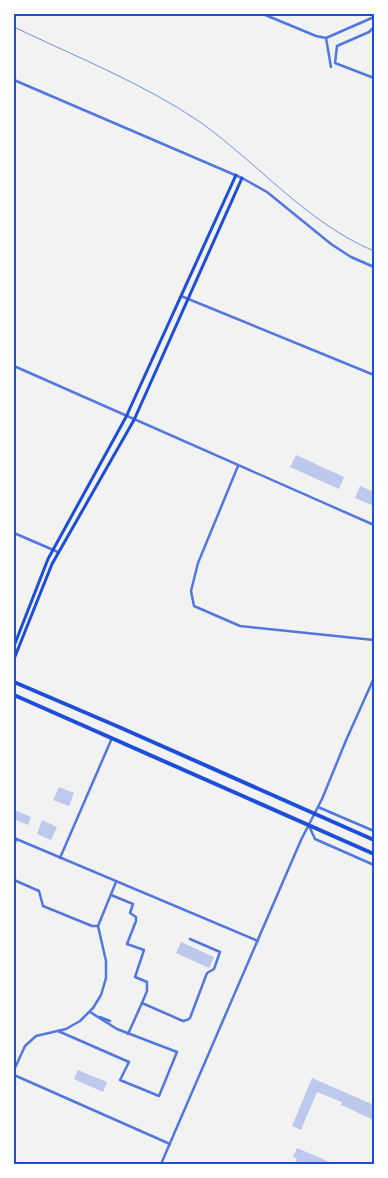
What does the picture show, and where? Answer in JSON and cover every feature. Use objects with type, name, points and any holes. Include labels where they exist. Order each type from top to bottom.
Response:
[{"type":"main road","points":[[14,646],[53,550],[126,416],[236,175]]},
{"type":"main road","points":[[14,659],[58,552],[134,420],[242,178]]},
{"type":"main road","points":[[14,682],[374,840]]},
{"type":"main road","points":[[14,695],[374,854]]},
{"type":"street","points":[[263,14],[316,36],[326,38],[374,17]]},
{"type":"street","points":[[374,27],[369,32],[337,46],[335,63],[374,78]]},
{"type":"street","points":[[326,38],[331,67]]},
{"type":"street","points":[[329,55],[336,55]]},
{"type":"street","points":[[14,80],[242,178],[267,192],[331,244],[374,267]]},
{"type":"street","points":[[181,296],[374,376]]},
{"type":"street","points":[[14,366],[374,525]]},
{"type":"street","points":[[238,466],[198,563],[191,591],[194,606],[240,626],[374,640]]},
{"type":"street","points":[[14,533],[58,552]]},
{"type":"street","points":[[161,1164],[374,678]]},
{"type":"street","points":[[60,858],[112,738]]},
{"type":"street","points":[[318,807],[374,831]]},
{"type":"street","points":[[309,824],[315,839],[374,865]]},
{"type":"street","points":[[14,846],[15,839],[258,941]]},
{"type":"street","points":[[14,880],[39,891],[43,906],[92,926],[98,926]]},
{"type":"street","points":[[14,1070],[25,1046],[30,1041],[36,1036],[66,1029],[80,1021],[90,1012],[101,995],[106,978],[106,961],[98,926],[116,882]]},
{"type":"street","points":[[110,894],[134,904],[130,913],[136,917],[136,921],[127,944],[144,950],[135,977],[147,982],[147,990],[128,1034]]},
{"type":"street","points":[[142,1003],[183,1021],[190,1018],[207,973],[214,969],[220,952],[190,939]]},
{"type":"street","points":[[90,1012],[110,1021]]},
{"type":"street","points":[[58,1031],[129,1062],[120,1080],[159,1096],[177,1052],[117,1030],[94,1014]]},
{"type":"street","points":[[14,1075],[171,1144]]},
{"type":"building","points":[[296,455],[344,477],[339,489],[290,467]]},
{"type":"building","points":[[360,486],[374,492],[374,506],[355,498]]},
{"type":"building","points":[[59,787],[74,793],[69,806],[53,800]]},
{"type":"building","points":[[14,810],[31,817],[28,825],[14,819]]},
{"type":"building","points":[[42,820],[57,827],[51,840],[37,834]]},
{"type":"building","points":[[181,942],[214,957],[209,968],[176,953]]},
{"type":"building","points":[[78,1070],[107,1082],[103,1092],[74,1079]]},
{"type":"building","points":[[312,1078],[374,1105],[374,1120],[341,1105],[342,1102],[317,1092],[301,1130],[292,1126]]},
{"type":"building","points":[[297,1148],[334,1164],[297,1164],[295,1163],[297,1159],[293,1157]]},
{"type":"railway","points":[[14,27],[109,71],[178,108],[222,138],[305,209],[327,225],[374,251]]}]
